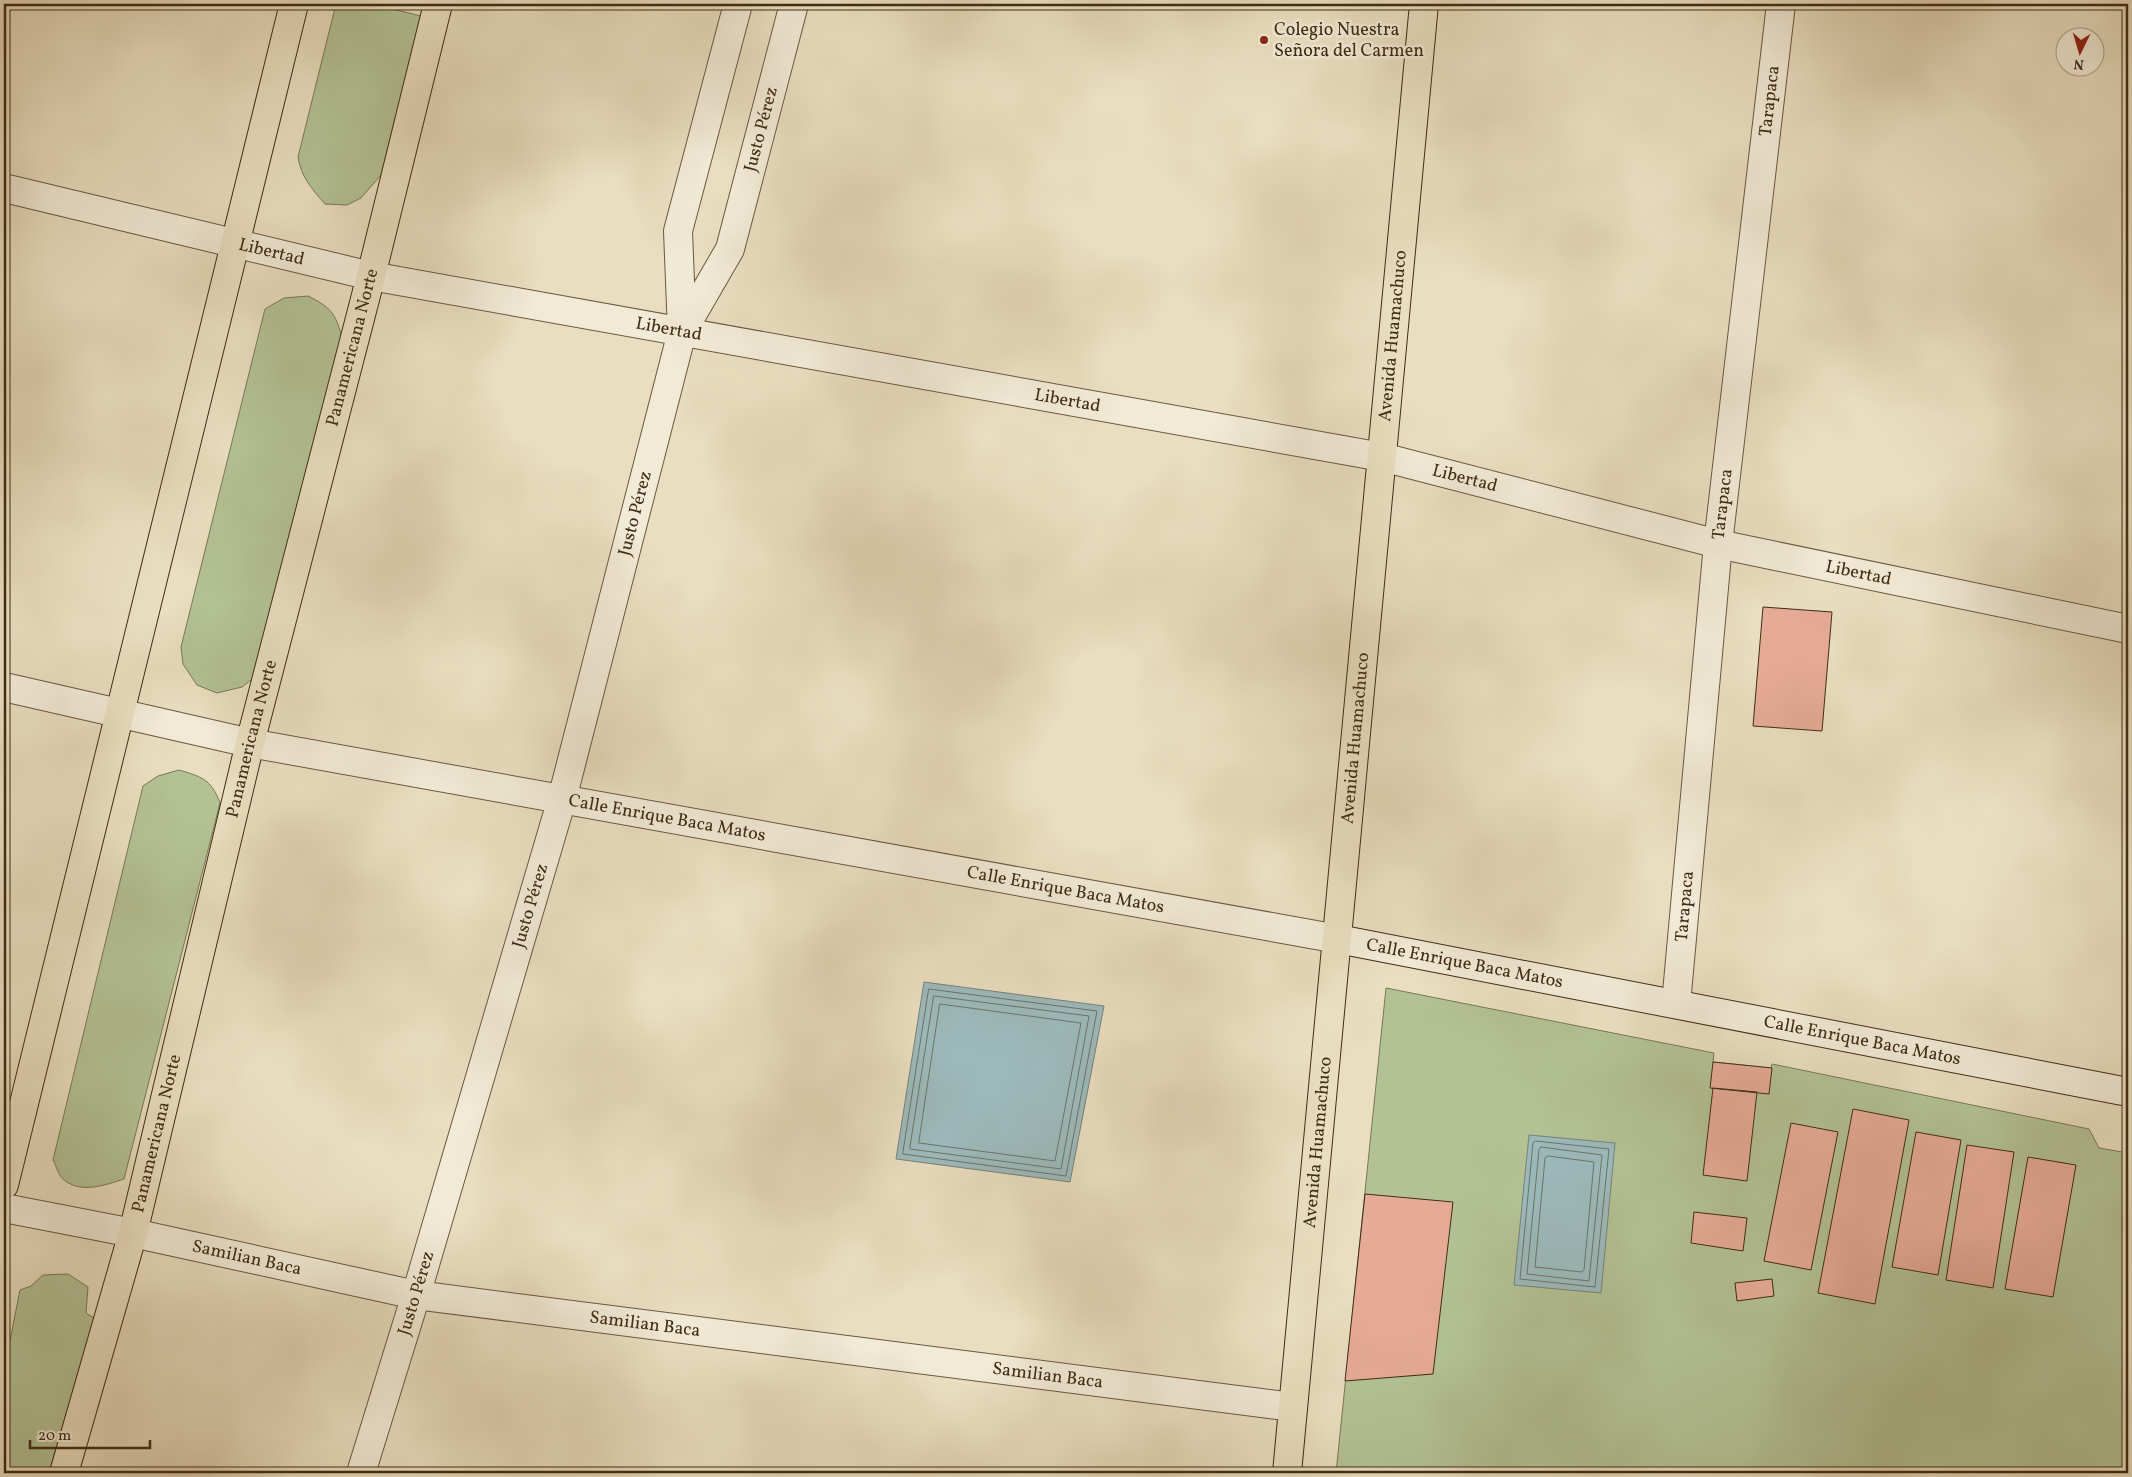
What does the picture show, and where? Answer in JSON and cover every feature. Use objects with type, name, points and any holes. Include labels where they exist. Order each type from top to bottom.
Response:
[{"type":"main road","points":[[4,1185],[294,4]]},
{"type":"main road","name":"Panamericana Norte","points":[[64,1473],[133,1233],[250,743],[371,276],[438,4]]},
{"type":"main road","name":"Avenida Huamachuco","points":[[1287,1473],[1424,4]]},
{"type":"street","name":"Justo Pérez","points":[[682,332],[678,231],[738,4]]},
{"type":"street","name":"Justo Pérez","points":[[361,1473],[416,1295],[562,798],[682,332],[730,249],[794,4]]},
{"type":"street","name":"Tarapaca","points":[[1676,1004],[1718,544],[1781,4]]},
{"type":"street","name":"Libertad","points":[[4,188],[371,276],[1382,457],[1718,544],[2128,629]]},
{"type":"street","name":"Calle Enrique Baca Matos","points":[[4,687],[119,715],[250,743],[1338,939],[2128,1092]]},
{"type":"street","name":"Samilian Baca","points":[[4,1208],[133,1233],[416,1295],[1293,1407]]},
{"type":"green space","points":[[336,4],[372,4],[421,16],[381,175],[361,198],[347,205],[325,204],[304,177],[298,157]]},
{"type":"green space","points":[[308,296],[331,312],[337,322],[342,338],[260,673],[242,687],[217,693],[197,685],[183,664],[181,647],[265,309],[284,298]]},
{"type":"green space","points":[[179,770],[205,780],[217,795],[220,803],[124,1179],[92,1187],[76,1186],[62,1178],[53,1160],[143,786],[158,776]]},
{"type":"green space","points":[[1386,988],[1714,1053],[1713,1062],[1771,1068],[1772,1064],[2089,1129],[2099,1148],[2128,1153],[2128,1473],[1336,1473]]},
{"type":"green space","points":[[68,1274],[88,1287],[86,1313],[94,1318],[49,1473],[4,1473],[4,1371],[20,1290],[31,1286],[43,1275]]},
{"type":"water","points":[[924,982],[1104,1006],[1070,1182],[896,1159]]},
{"type":"water","points":[[1529,1135],[1615,1143],[1601,1293],[1514,1285]]},
{"type":"building","points":[[1763,607],[1832,612],[1822,731],[1753,726]]},
{"type":"building","points":[[1713,1062],[1772,1068],[1769,1094],[1710,1088]]},
{"type":"building","points":[[1713,1088],[1757,1092],[1747,1181],[1703,1175]]},
{"type":"building","points":[[1853,1109],[1909,1120],[1875,1304],[1818,1293]]},
{"type":"building","points":[[1791,1123],[1838,1132],[1811,1270],[1764,1261]]},
{"type":"building","points":[[1916,1132],[1961,1140],[1938,1275],[1892,1267]]},
{"type":"building","points":[[1967,1145],[2014,1152],[1993,1288],[1946,1280]]},
{"type":"building","points":[[2028,1157],[2076,1165],[2053,1297],[2005,1289]]},
{"type":"building","points":[[1365,1194],[1453,1202],[1433,1374],[1345,1381]]},
{"type":"building","points":[[1694,1212],[1747,1218],[1743,1251],[1691,1243]]},
{"type":"building","points":[[1772,1279],[1774,1296],[1737,1301],[1735,1283]]},
{"type":"place","name":"Colegio Nuestra Señora del Carmen","points":[[1264,40]]}]
